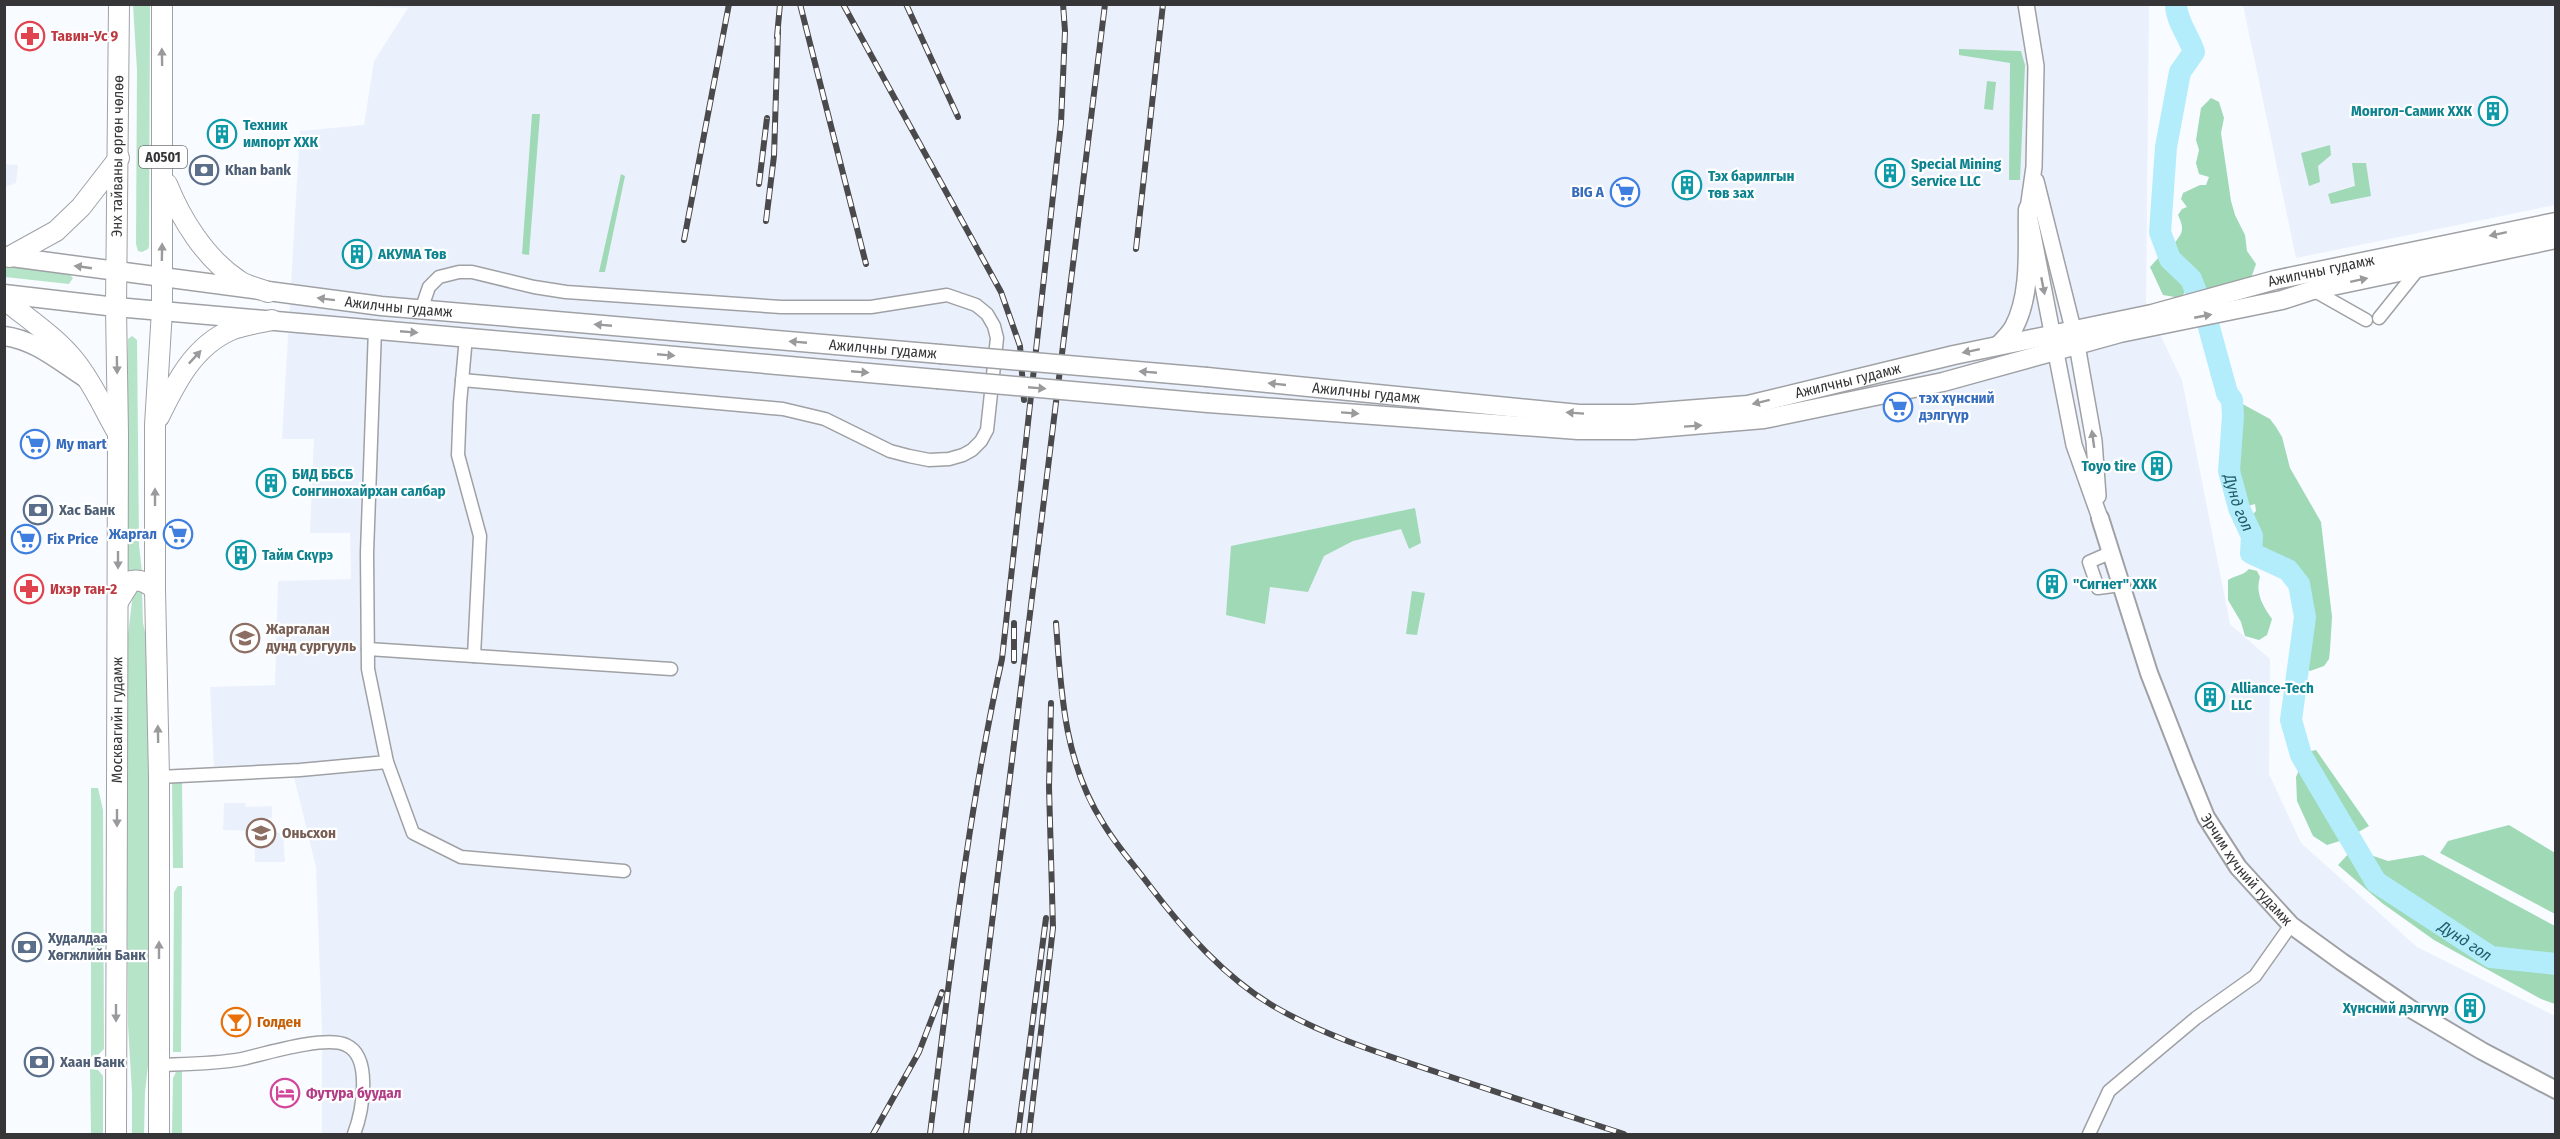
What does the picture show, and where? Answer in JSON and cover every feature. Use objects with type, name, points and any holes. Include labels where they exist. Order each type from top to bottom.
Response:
[{"type":"highway","name":"Энх тайваны өргөн чөлөө","points":[[116,307],[119,4]]},
{"type":"highway","name":"A0501","points":[[162,4],[162,310]]},
{"type":"highway","points":[[7,257],[56,231],[81,207],[119,158]]},
{"type":"highway","points":[[163,175],[176,207],[214,259],[239,281],[268,292]]},
{"type":"highway","points":[[4,299],[53,339],[74,360],[89,380],[118,435]]},
{"type":"highway","name":"Москвагийн гудамж","points":[[116,307],[118,435],[116,1134]]},
{"type":"highway","points":[[159,1134],[159,777],[155,589],[155,425],[162,310]]},
{"type":"highway","points":[[155,425],[183,370],[203,349],[231,330],[272,320]]},
{"type":"highway","points":[[117,602],[131,581],[147,582],[155,589]]},
{"type":"main road","points":[[1999,345],[2013,328],[2021,309],[2025,283],[2028,209]]},
{"type":"main road","name":"Ажилчны гудамж","points":[[2149,321],[2276,280],[2556,222]]},
{"type":"main road","name":"Ажилчны гудамж","points":[[7,257],[421,310],[1207,377],[1579,414],[1634,422],[1764,419],[1943,382],[2054,342],[2075,337],[2149,321],[2282,300],[2313,290],[2556,239]]},
{"type":"main road","name":"Ажилчны гудамж","points":[[4,294],[116,307],[1208,403],[1578,430],[1748,405],[1999,345],[2054,342]]},
{"type":"main road","points":[[4,336],[26,340],[89,380]]},
{"type":"main road","name":"Эрчим хүчний гудамж","points":[[2100,518],[2149,673],[2206,817],[2238,867],[2291,925],[2411,1009],[2482,1051],[2556,1090]]},
{"type":"street","points":[[2026,4],[2036,66],[2034,167]]},
{"type":"street","name":"Эрчим хүчний гудамж","points":[[2034,167],[2028,209],[2074,445],[2100,518]]},
{"type":"street","name":"Эрчим хүчний гудамж","points":[[2034,167],[2041,206],[2075,337],[2094,441],[2100,518]]},
{"type":"street","points":[[2379,318],[2420,267]]},
{"type":"street","points":[[421,310],[429,287],[440,277],[472,272],[566,292],[781,307],[871,307],[947,296],[976,305],[987,314],[994,326],[997,338],[987,430],[972,450],[949,459],[929,460],[890,451],[825,419],[783,409],[462,380]]},
{"type":"street","points":[[2313,290],[2366,320]]},
{"type":"street","points":[[375,329],[367,553],[368,669],[387,762],[413,833],[438,847],[461,856],[624,871]]},
{"type":"street","points":[[466,337],[458,455],[480,536],[474,656]]},
{"type":"street","points":[[2112,552],[2089,562],[2098,588],[2121,585]]},
{"type":"street","points":[[369,650],[671,669]]},
{"type":"street","points":[[159,777],[300,771],[387,762]]},
{"type":"street","points":[[2089,1134],[2109,1091],[2196,1018],[2255,975],[2291,925]]},
{"type":"street","points":[[159,1065],[241,1059],[316,1044],[347,1045],[358,1059],[363,1076],[363,1100],[354,1134]]},
{"type":"shaded area","points":[[330,5],[2149,5],[2146,306],[2182,380],[2230,624],[2270,659],[2269,774],[2301,843],[2417,947],[2555,1016],[2555,1134],[322,1134],[322,1029],[316,867],[291,765],[214,766],[210,687],[275,685],[278,581],[351,579],[350,533],[310,533],[314,439],[282,439],[300,131],[364,125],[374,61],[408,8]]},
{"type":"shaded area","points":[[2243,5],[2555,5],[2555,205],[2296,258]]},
{"type":"shaded area","points":[[5,164],[18,165],[16,183],[5,187]]},
{"type":"shaded area","name":"Оньсхон","points":[[224,803],[245,803],[246,807],[272,806],[272,818],[268,818],[269,833],[283,833],[285,862],[255,862],[254,831],[223,830]]},
{"type":"green space","points":[[133,5],[150,5],[149,246],[142,252],[138,251],[136,244],[137,70]]},
{"type":"green space","points":[[1959,49],[2021,51],[2025,65],[2020,180],[2009,180],[2010,63],[1959,55]]},
{"type":"green space","points":[[1987,81],[1996,82],[1993,110],[1984,109]]},
{"type":"green space","points":[[2211,98],[2219,102],[2224,118],[2221,133],[2231,201],[2245,235],[2247,251],[2256,264],[2250,281],[2205,289],[2193,269],[2185,267],[2171,251],[2182,231],[2178,215],[2182,209],[2187,207],[2181,199],[2183,193],[2200,185],[2206,185],[2209,177],[2199,174],[2196,163],[2199,150],[2196,140],[2201,108]]},
{"type":"green space","points":[[532,114],[540,114],[529,255],[522,254]]},
{"type":"green space","points":[[2330,145],[2331,155],[2318,166],[2320,182],[2309,186],[2301,153]]},
{"type":"green space","points":[[2352,163],[2366,163],[2371,196],[2331,204],[2328,194],[2355,186]]},
{"type":"green space","points":[[621,174],[625,176],[605,272],[599,272]]},
{"type":"green space","points":[[2160,256],[2188,282],[2186,291],[2180,298],[2163,295],[2150,267]]},
{"type":"green space","points":[[5,266],[68,273],[73,278],[69,284],[5,277]]},
{"type":"green space","points":[[132,336],[137,340],[139,545],[142,572],[131,571],[126,574],[128,339]]},
{"type":"green space","points":[[2211,361],[2225,375],[2227,386],[2232,387],[2233,390],[2231,395],[2237,401],[2270,419],[2276,427],[2282,437],[2290,468],[2321,522],[2332,617],[2330,650],[2329,659],[2324,666],[2310,671],[2294,657],[2301,609],[2295,587],[2280,572],[2247,557],[2245,539],[2247,527],[2256,511],[2255,504],[2248,506],[2242,502],[2242,486],[2233,474],[2241,423],[2220,398],[2218,386],[2211,375]]},
{"type":"green space","points":[[1415,508],[1421,543],[1409,549],[1401,529],[1353,541],[1324,556],[1308,592],[1270,587],[1265,624],[1226,615],[1231,546]]},
{"type":"green space","points":[[2249,569],[2257,571],[2260,577],[2259,594],[2272,619],[2267,635],[2259,640],[2245,636],[2241,622],[2228,600],[2228,580]]},
{"type":"green space","points":[[136,589],[142,591],[143,623],[149,650],[150,1048],[145,1092],[144,1134],[132,1134],[128,1025],[126,652],[133,593]]},
{"type":"green space","points":[[1412,591],[1425,593],[1417,635],[1406,634]]},
{"type":"green space","points":[[2316,750],[2369,826],[2346,839],[2327,845],[2313,836],[2297,801],[2296,777],[2307,752]]},
{"type":"green space","points":[[172,781],[182,781],[183,868],[173,868]]},
{"type":"green space","points":[[91,788],[98,788],[103,810],[104,1049],[98,1055],[91,1057]]},
{"type":"green space","points":[[2509,825],[2555,853],[2555,914],[2440,853],[2448,841]]},
{"type":"green space","points":[[2353,849],[2388,861],[2423,855],[2555,926],[2555,1004],[2541,999],[2434,940],[2382,903],[2338,865]]},
{"type":"green space","points":[[178,886],[182,886],[181,1052],[173,1052],[174,892]]},
{"type":"green space","points":[[90,1069],[98,1070],[103,1076],[103,1134],[91,1134]]},
{"type":"green space","points":[[182,1071],[182,1134],[172,1134],[173,1078],[176,1072]]},
{"type":"waterway","name":"Дунд гол","points":[[2176,4],[2178,16],[2194,52],[2180,72],[2166,147],[2160,232],[2170,259],[2191,279],[2207,320],[2227,393],[2232,400],[2229,471],[2239,508],[2252,536],[2251,553],[2288,570],[2299,584],[2305,617],[2291,720],[2301,755],[2376,882],[2491,957],[2556,964]]},
{"type":"railway","points":[[684,240],[729,4]]},
{"type":"railway","points":[[777,37],[780,4]]},
{"type":"railway","points":[[800,4],[866,264]]},
{"type":"railway","points":[[843,4],[1001,292],[1020,346],[1024,400]]},
{"type":"railway","points":[[906,4],[958,117]]},
{"type":"railway","points":[[930,1134],[969,837],[1002,659],[1061,123],[1065,31],[1063,4]]},
{"type":"railway","points":[[966,1134],[1105,4]]},
{"type":"railway","points":[[1136,249],[1163,4]]},
{"type":"railway","points":[[766,221],[774,156],[778,30]]},
{"type":"railway","points":[[759,184],[767,118]]},
{"type":"railway","points":[[1014,623],[1014,661]]},
{"type":"railway","points":[[1056,623],[1067,726],[1072,751],[1090,800],[1114,839],[1162,902],[1222,968],[1275,1007],[1335,1036],[1397,1059],[1624,1134]]},
{"type":"railway","points":[[1029,1134],[1053,928],[1049,787],[1051,703]]},
{"type":"railway","points":[[1018,1134],[1046,918]]},
{"type":"railway","points":[[873,1134],[919,1052],[942,992]]},
{"type":"place","name":"Тавин-Ус 9","points":[[30,36]]},
{"type":"place","name":"Монгол-Самик ХХК","points":[[2493,111]]},
{"type":"place","name":"Техник импорт ХХК","points":[[222,134]]},
{"type":"place","name":"Khan bank","points":[[204,170]]},
{"type":"place","name":"Special Mining Service LLC","points":[[1890,173]]},
{"type":"place","name":"Тэх барилгын төв зах","points":[[1687,185]]},
{"type":"place","name":"BIG A","points":[[1625,192]]},
{"type":"place","name":"АКУМА Төв","points":[[357,254]]},
{"type":"place","name":"тэх хүнсний дэлгүүр","points":[[1898,407]]},
{"type":"place","name":"My mart","points":[[35,444]]},
{"type":"place","name":"Toyo tire","points":[[2157,466]]},
{"type":"place","name":"БИД ББСБ Сонгинохайрхан салбар","points":[[271,483]]},
{"type":"place","name":"Хас Банк","points":[[38,510]]},
{"type":"place","name":"Жаргал","points":[[178,534]]},
{"type":"place","name":"Fix Price","points":[[26,539]]},
{"type":"place","name":"Тайм Скүрэ","points":[[241,555]]},
{"type":"place","name":"\"Сигнет\" ХХК","points":[[2052,584]]},
{"type":"place","name":"Ихэр тан-2","points":[[29,589]]},
{"type":"place","name":"Жаргалан дунд сургууль","points":[[245,638]]},
{"type":"place","name":"Alliance-Tech LLC","points":[[2210,697]]},
{"type":"place","name":"Оньсхон","points":[[261,833]]},
{"type":"place","name":"Худалдаа Хөгжлийн Банк","points":[[27,947]]},
{"type":"place","name":"Хүнсний дэлгүүр","points":[[2470,1008]]},
{"type":"place","name":"Голден","points":[[236,1022]]},
{"type":"place","name":"Хаан Банк","points":[[39,1062]]},
{"type":"place","name":"Футура буудал","points":[[285,1093]]}]
